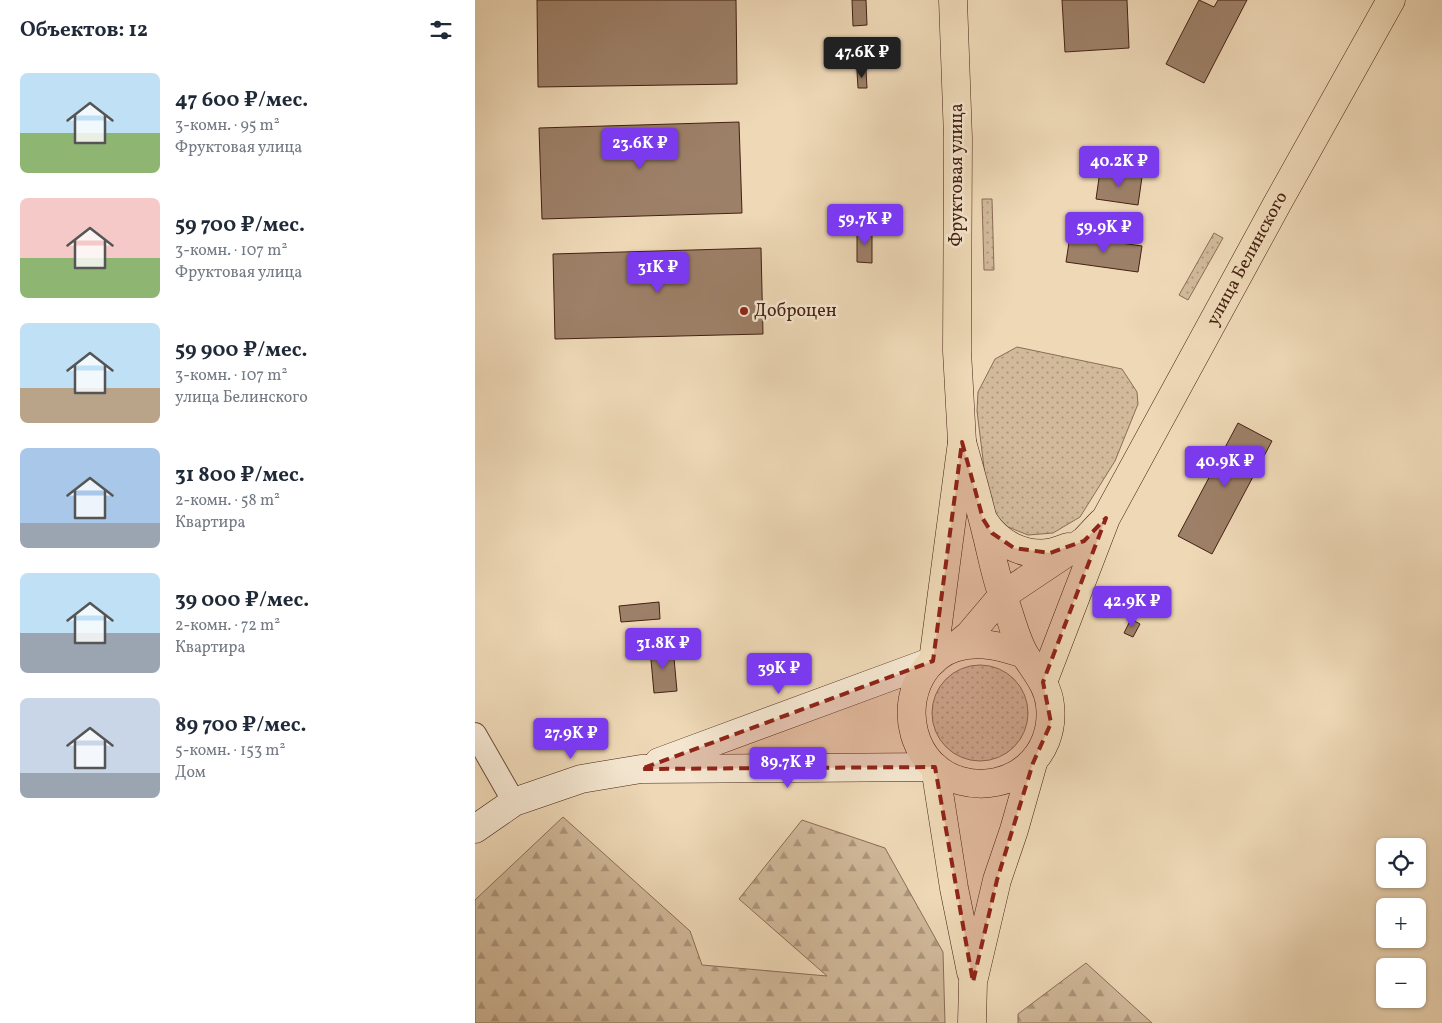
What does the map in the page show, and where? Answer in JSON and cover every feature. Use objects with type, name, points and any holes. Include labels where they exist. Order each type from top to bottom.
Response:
[{"type":"main road","name":"Фруктовая улица","points":[[953,0],[959,138],[957,350],[962,442]]},
{"type":"main road","name":"улица Белинского","points":[[1043,682],[1106,518],[1277,204],[1391,0]]},
{"type":"main road","points":[[962,442],[1002,596],[1024,654],[1043,682],[1050,704],[1051,723],[1047,738],[1033,763],[1014,830],[997,880],[973,982],[972,1023]]},
{"type":"main road","points":[[962,442],[943,654],[917,683],[910,712],[912,729],[916,741],[935,767],[946,775],[961,780],[978,783],[998,782],[1015,776],[1033,763]]},
{"type":"main road","name":"улица Белинского","points":[[943,654],[969,635],[1002,596],[1083,541],[1106,518]]},
{"type":"main road","points":[[983,519],[992,533],[1002,541],[1014,548],[1033,553],[1050,553],[1083,541]]},
{"type":"main road","points":[[641,769],[943,654],[975,644],[993,644],[1024,654]]},
{"type":"main road","points":[[475,829],[514,802],[581,779],[641,769],[935,767]]},
{"type":"main road","points":[[935,767],[954,888],[973,982]]},
{"type":"street","points":[[475,734],[514,802]]},
{"type":"highlighted area","points":[[962,442],[983,519],[992,533],[1014,548],[1050,553],[1084,541],[1106,518],[1043,682],[1051,723],[1033,763],[997,880],[973,982],[935,767],[641,769],[933,661]]},
{"type":"green space","points":[[982,199],[992,199],[994,270],[984,270]]},
{"type":"green space","points":[[1214,233],[1223,238],[1188,300],[1179,295]]},
{"type":"green space","points":[[1017,347],[1122,369],[1137,392],[1138,404],[1115,461],[1080,517],[1053,533],[1028,535],[1008,527],[994,514],[987,492],[977,411],[978,392],[995,359]]},
{"type":"green space","points":[[980,665],[998,669],[1014,679],[1024,695],[1028,713],[1024,731],[1014,747],[998,757],[980,761],[962,757],[946,747],[936,731],[932,713],[936,695],[946,679],[962,669]]},
{"type":"green space","points":[[563,817],[690,931],[702,965],[827,976],[739,899],[802,820],[885,848],[943,952],[945,1023],[475,1023],[475,900]]},
{"type":"green space","points":[[1086,963],[1152,1023],[1018,1023],[1018,1014]]},
{"type":"building","points":[[537,0],[736,0],[737,84],[538,87]]},
{"type":"building","points":[[852,0],[866,0],[867,25],[853,26]]},
{"type":"building","points":[[1062,0],[1127,0],[1129,48],[1065,52]]},
{"type":"building","points":[[1199,0],[1214,7],[1218,0],[1247,0],[1204,83],[1166,64]]},
{"type":"building","points":[[857,51],[865,51],[866,67],[857,67]]},
{"type":"building","points":[[866,70],[867,88],[858,88],[857,71]]},
{"type":"building","points":[[739,122],[742,213],[542,219],[539,128]]},
{"type":"building","points":[[1100,171],[1142,177],[1138,205],[1096,199]]},
{"type":"building","points":[[857,229],[872,229],[872,263],[857,262]]},
{"type":"building","points":[[1070,236],[1142,246],[1138,272],[1066,262]]},
{"type":"building","points":[[761,248],[763,334],[555,339],[553,254]]},
{"type":"building","points":[[1238,423],[1272,441],[1212,554],[1178,536]]},
{"type":"building","points":[[659,602],[660,619],[621,622],[619,606]]},
{"type":"building","points":[[1131,619],[1140,624],[1133,637],[1124,633]]},
{"type":"building","points":[[673,647],[677,691],[654,693],[650,649]]},
{"type":"place","name":"Доброцен","points":[[744,311]]}]
